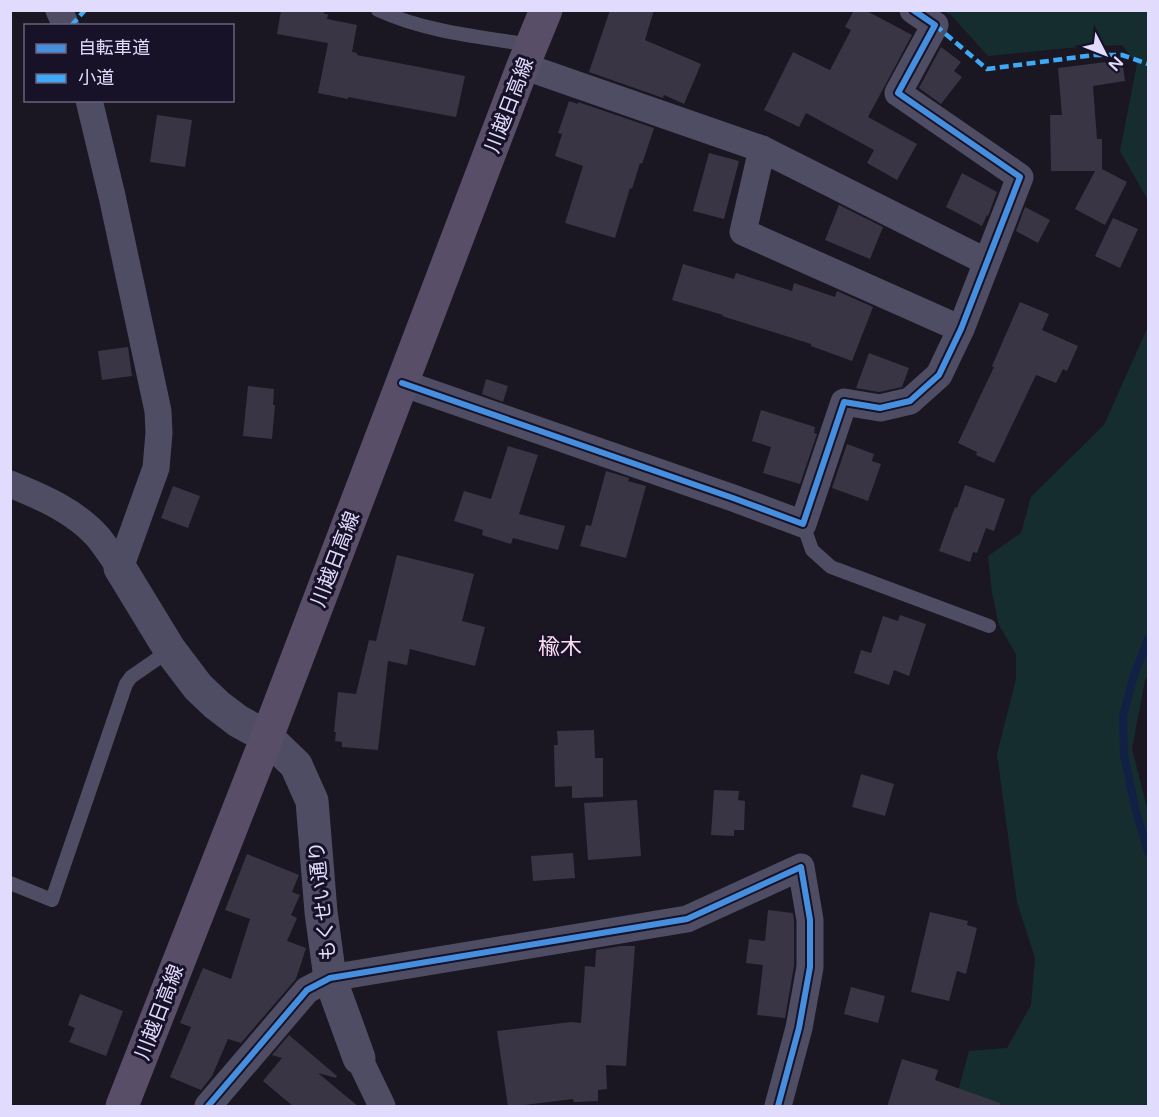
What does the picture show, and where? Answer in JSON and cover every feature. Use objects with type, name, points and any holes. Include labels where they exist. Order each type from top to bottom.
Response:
[{"type":"main road","name":"川越日高線","points":[[122,1107],[267,737],[546,10]]},
{"type":"street","points":[[59,10],[65,24]]},
{"type":"street","points":[[402,383],[803,524],[844,402],[880,408],[910,401],[939,375],[961,329],[1020,177],[898,93],[935,25],[913,10]]},
{"type":"street","points":[[527,56],[762,149],[987,262]]},
{"type":"street","points":[[89,102],[158,411],[156,468],[120,568]]},
{"type":"street","points":[[762,149],[743,232],[961,329]]},
{"type":"street","points":[[10,484],[40,496],[79,519],[98,538],[120,568]]},
{"type":"street","name":"もくせい通り","points":[[120,568],[170,650],[198,687],[238,721],[267,737],[296,765],[312,801],[321,912],[330,978],[359,1058],[382,1107]]},
{"type":"street","points":[[208,1107],[308,990],[330,978],[687,919],[801,867],[810,920],[810,967],[799,1028],[778,1107]]},
{"type":"lane","points":[[378,10],[393,17],[527,56]]},
{"type":"lane","points":[[803,524],[812,550],[831,567],[989,626]]},
{"type":"lane","points":[[10,883],[52,900],[126,684],[131,677],[170,650]]},
{"type":"green space","points":[[942,11],[1148,11],[1148,200],[1120,151],[1137,64],[1122,45],[988,56],[951,15]]},
{"type":"green space","points":[[1148,327],[1148,674],[1132,749],[1148,812],[1148,1106],[954,1106],[969,1051],[1007,1048],[1031,1005],[1035,958],[1017,902],[997,754],[1016,679],[1016,654],[999,625],[992,593],[988,556],[1021,533],[1031,497],[1104,425]]},
{"type":"building","points":[[281,10],[325,10],[324,14],[328,14],[327,19],[357,25],[352,52],[357,55],[465,76],[456,117],[318,93],[328,43],[277,34]]},
{"type":"building","points":[[610,10],[654,10],[645,40],[701,64],[684,104],[664,95],[663,98],[589,72]]},
{"type":"building","points":[[854,10],[865,10],[912,35],[868,117],[917,144],[897,180],[867,163],[874,150],[806,113],[799,127],[764,110],[793,52],[830,70],[851,30],[845,27]]},
{"type":"building","points":[[941,47],[961,62],[954,71],[962,77],[941,104],[919,88]]},
{"type":"building","points":[[1122,60],[1125,81],[1093,86],[1097,139],[1102,139],[1102,169],[1127,182],[1105,225],[1075,209],[1095,171],[1051,171],[1050,115],[1062,115],[1058,68]]},
{"type":"building","points":[[569,101],[654,128],[632,189],[630,188],[615,238],[565,223],[583,166],[555,156],[562,134],[558,133]]},
{"type":"building","points":[[157,115],[192,120],[185,167],[150,162]]},
{"type":"building","points":[[709,153],[739,161],[724,219],[693,211]]},
{"type":"building","points":[[962,173],[997,192],[982,226],[946,207]]},
{"type":"building","points":[[839,205],[883,227],[870,259],[825,240]]},
{"type":"building","points":[[1025,207],[1050,220],[1038,243],[1016,231]]},
{"type":"building","points":[[1113,218],[1138,229],[1120,268],[1095,256]]},
{"type":"building","points":[[683,264],[734,279],[736,273],[792,291],[794,283],[835,297],[837,291],[873,307],[852,361],[811,346],[811,344],[672,300]]},
{"type":"building","points":[[1020,302],[1049,314],[1042,330],[1078,346],[1067,371],[1063,369],[1056,383],[1036,375],[994,463],[958,443],[994,367],[992,366]]},
{"type":"building","points":[[128,347],[132,376],[102,380],[98,351]]},
{"type":"building","points":[[869,353],[909,368],[902,387],[879,392],[856,388]]},
{"type":"building","points":[[486,379],[508,386],[503,402],[482,394]]},
{"type":"building","points":[[248,386],[274,389],[272,439],[243,436]]},
{"type":"building","points":[[761,410],[815,427],[814,433],[817,434],[800,484],[763,473],[771,447],[752,441]]},
{"type":"building","points":[[847,444],[874,454],[872,461],[881,464],[868,501],[832,488]]},
{"type":"building","points":[[508,446],[538,455],[519,514],[565,526],[558,550],[513,538],[511,544],[482,535],[483,530],[454,521],[464,491],[491,499]]},
{"type":"building","points":[[606,471],[646,486],[626,558],[580,546],[586,525],[591,526]]},
{"type":"building","points":[[965,485],[1005,499],[994,531],[986,528],[977,553],[973,552],[970,562],[939,551]]},
{"type":"building","points":[[173,486],[200,496],[188,528],[161,518]]},
{"type":"building","points":[[397,555],[474,574],[462,621],[485,627],[475,666],[410,649],[407,665],[388,661],[378,750],[342,747],[342,742],[335,741],[336,732],[334,732],[338,692],[356,694],[369,640],[376,641]]},
{"type":"building","points":[[900,615],[926,624],[909,676],[894,670],[889,685],[854,673],[861,650],[871,653],[883,616],[898,621]]},
{"type":"building","points":[[594,730],[595,758],[603,758],[603,797],[572,798],[572,786],[555,787],[554,745],[558,745],[557,731]]},
{"type":"building","points":[[861,774],[894,784],[885,816],[852,807]]},
{"type":"building","points":[[714,790],[739,791],[738,800],[745,801],[744,830],[734,830],[734,836],[711,835]]},
{"type":"building","points":[[637,800],[641,856],[588,860],[584,803]]},
{"type":"building","points":[[573,853],[575,878],[533,881],[531,856]]},
{"type":"building","points":[[247,854],[299,875],[292,892],[300,895],[291,915],[297,918],[287,941],[306,948],[296,979],[241,1043],[228,1039],[212,1076],[201,1090],[170,1077],[191,1027],[180,1023],[203,968],[231,979],[250,919],[225,910]]},
{"type":"building","points":[[768,910],[793,913],[794,966],[785,1018],[757,1015],[763,965],[746,963],[749,939],[765,941]]},
{"type":"building","points":[[930,912],[968,921],[967,925],[977,928],[966,974],[957,971],[949,1001],[911,992]]},
{"type":"building","points":[[635,946],[626,1066],[606,1065],[607,1089],[598,1090],[598,1101],[574,1102],[573,1099],[508,1107],[497,1031],[571,1022],[581,1023],[585,966],[595,967],[596,950]]},
{"type":"building","points":[[851,987],[885,996],[878,1023],[844,1014]]},
{"type":"building","points":[[80,994],[123,1011],[106,1056],[69,1042],[75,1028],[68,1025]]},
{"type":"building","points":[[289,1035],[337,1076],[336,1078],[318,1073],[359,1107],[294,1107],[263,1081],[282,1058],[272,1055]]},
{"type":"building","points":[[902,1059],[938,1070],[935,1080],[1000,1103],[1000,1107],[887,1107]]},
{"type":"waterway","points":[[1148,639],[1133,678],[1123,716],[1124,755],[1136,811],[1148,852]]},
{"type":"marked path","points":[[73,24],[85,10]]},
{"type":"marked path","points":[[935,25],[987,69],[1094,55],[1122,55],[1148,64]]},
{"type":"cycle path","points":[[402,383],[803,524],[844,402],[880,408],[910,401],[939,375],[961,329],[1020,177],[898,93],[935,25],[913,10]]},
{"type":"cycle path","points":[[208,1106],[307,990],[330,978],[687,919],[801,867],[810,920],[810,967],[799,1028],[778,1106]]},
{"type":"district","name":"楡木","points":[[560,646]]}]
